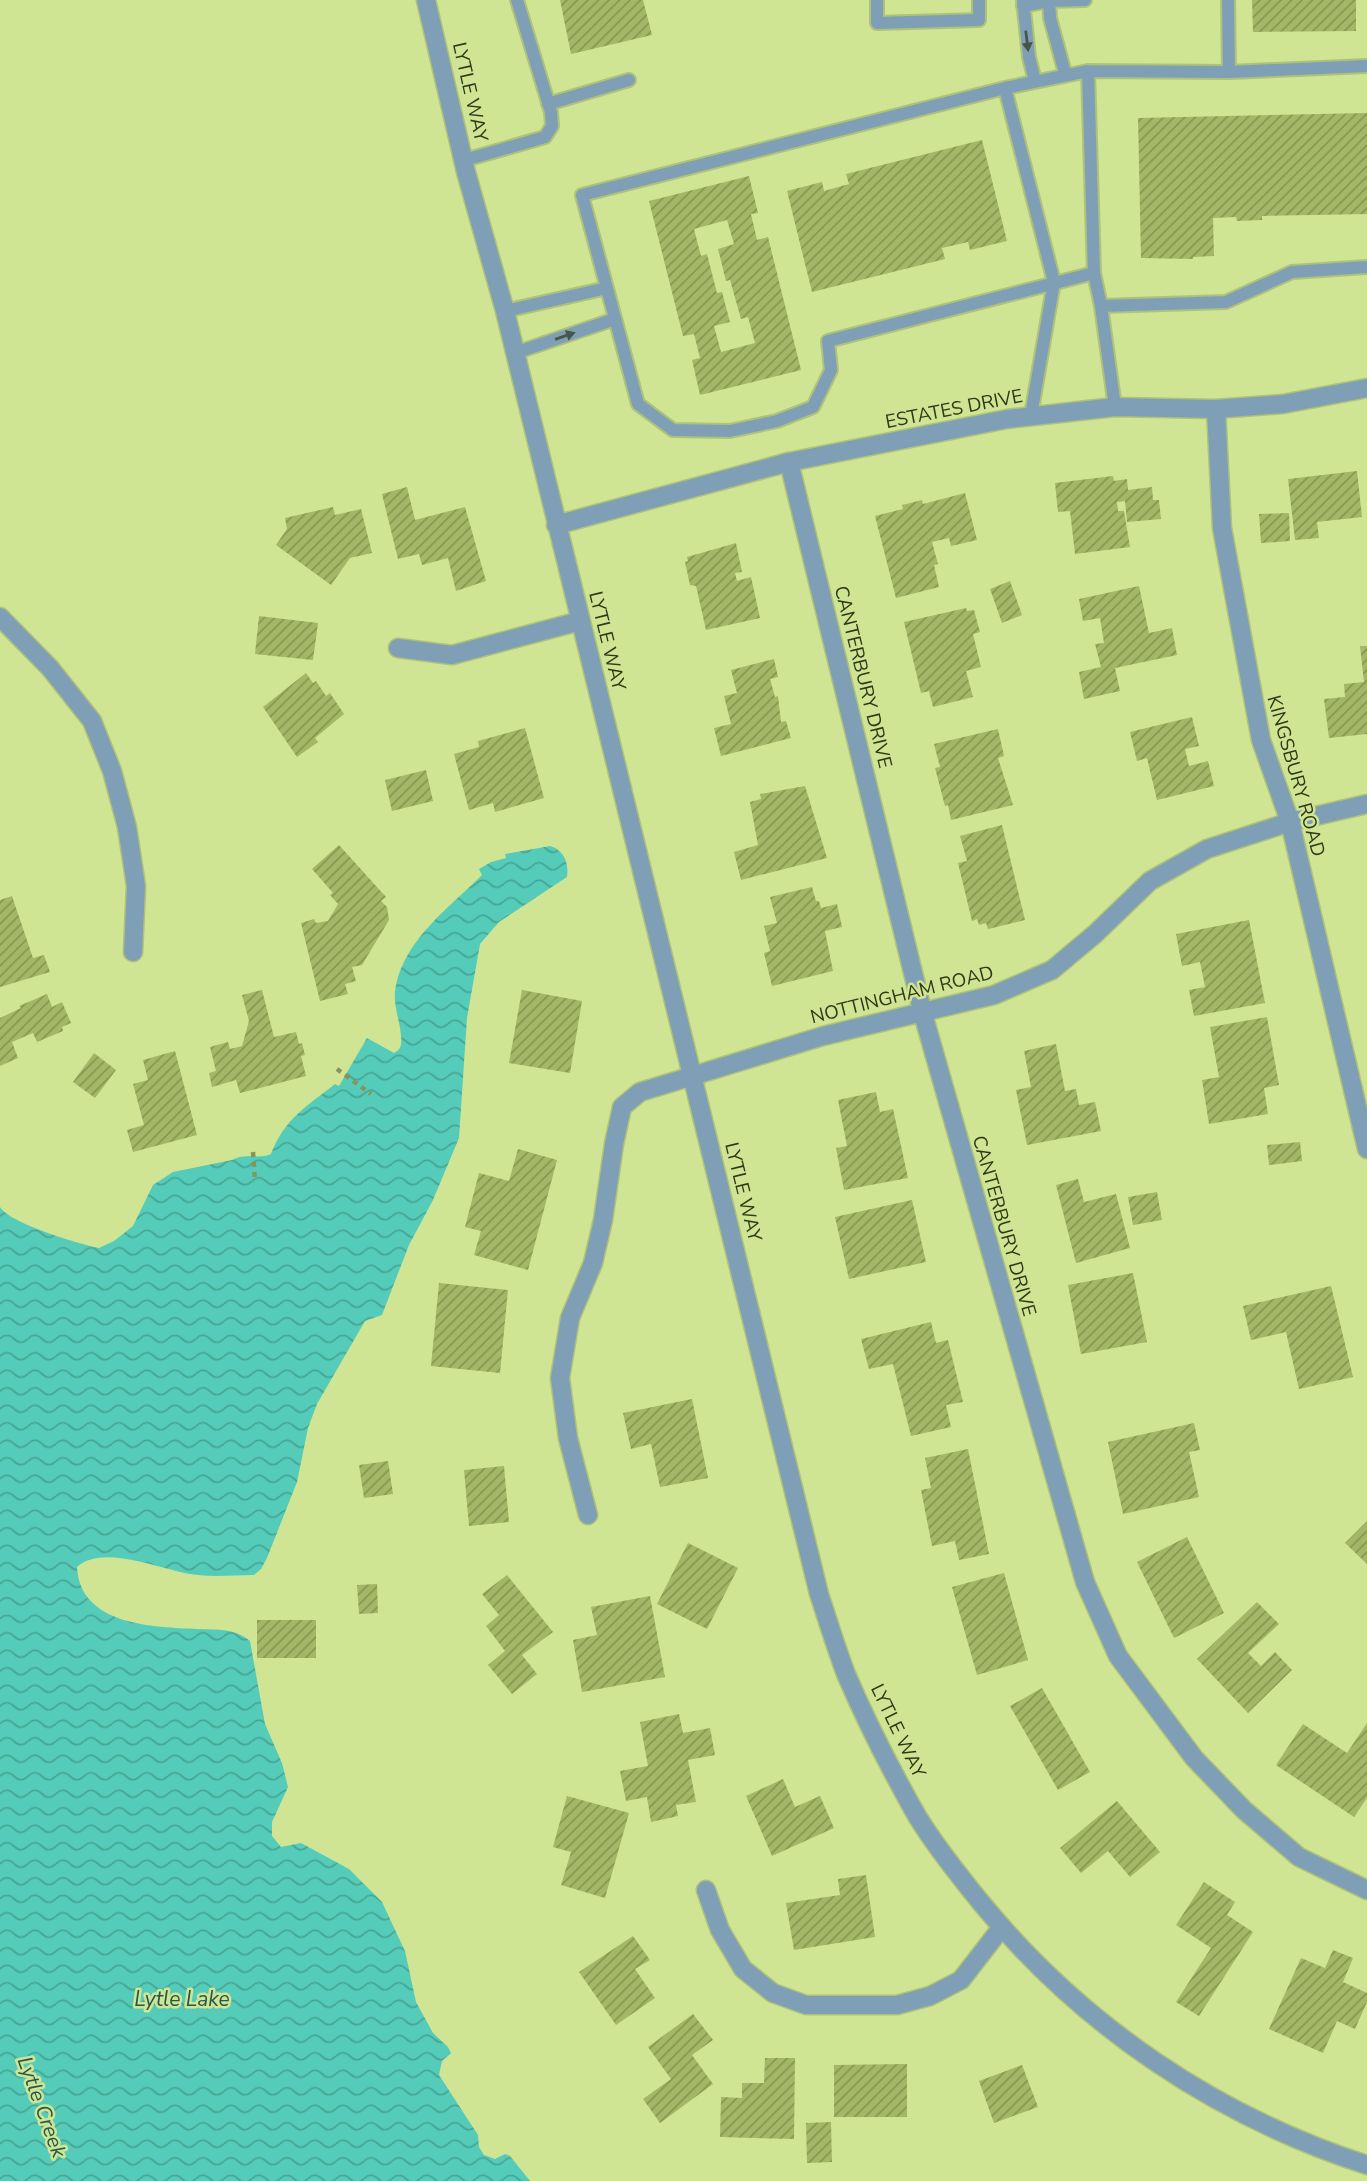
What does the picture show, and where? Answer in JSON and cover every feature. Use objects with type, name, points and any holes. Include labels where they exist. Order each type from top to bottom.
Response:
[{"type":"street","name":"LYTLE WAY","points":[[426,0],[464,160],[505,311],[819,1594],[845,1672],[878,1745],[919,1818],[960,1877],[1002,1927],[1058,1986],[1122,2040],[1186,2083],[1263,2124],[1335,2155],[1367,2165]]},
{"type":"street","name":"ESTATES DRIVE","points":[[556,525],[789,462],[1031,415],[1115,407],[1216,409],[1283,404],[1367,388]]},
{"type":"street","name":"KINGSBURY ROAD","points":[[1216,409],[1222,528],[1261,740],[1290,822],[1367,1149]]},
{"type":"street","name":"CANTERBURY DRIVE","points":[[789,462],[923,1014],[1085,1582],[1118,1656],[1194,1758],[1244,1810],[1298,1857],[1367,1890]]},
{"type":"street","points":[[0,617],[50,668],[92,721],[112,771],[127,827],[136,886],[133,951]]},
{"type":"street","points":[[398,648],[452,655],[580,621]]},
{"type":"street","name":"NOTTINGHAM ROAD","points":[[588,1515],[568,1438],[560,1378],[570,1318],[596,1252],[622,1107],[640,1092],[693,1075],[823,1036],[994,995],[1052,970],[1095,934],[1150,881],[1208,849],[1290,822],[1367,804]]},
{"type":"street","points":[[706,1889],[720,1930],[743,1969],[773,1993],[806,2005],[897,2005],[930,1996],[961,1980],[1002,1927]]},
{"type":"lane","points":[[464,160],[545,136],[552,126],[517,0]]},
{"type":"lane","points":[[877,0],[877,23],[979,20],[979,0]]},
{"type":"lane","points":[[1035,80],[1029,57],[1023,3],[1085,0]]},
{"type":"lane","points":[[1228,0],[1229,72]]},
{"type":"lane","points":[[1049,1],[1050,18],[1065,74]]},
{"type":"lane","points":[[1094,273],[828,341],[831,370],[813,407],[777,421],[730,431],[673,430],[638,404],[582,195],[1065,74],[1088,71],[1229,72],[1367,66]]},
{"type":"lane","points":[[1088,71],[1094,273],[1115,407]]},
{"type":"lane","points":[[548,104],[629,80]]},
{"type":"lane","points":[[1004,88],[1054,282],[1031,415]]},
{"type":"lane","points":[[1101,306],[1226,302],[1292,272],[1367,267]]},
{"type":"lane","points":[[505,311],[607,289]]},
{"type":"lane","points":[[515,353],[615,319]]},
{"type":"path","points":[[337,1069],[370,1094]]},
{"type":"path","points":[[253,1152],[255,1182]]},
{"type":"water","name":"Lytle Lake","points":[[550,846],[564,858],[567,877],[499,922],[480,944],[467,1018],[459,1138],[433,1200],[409,1245],[382,1315],[365,1321],[317,1404],[308,1428],[297,1482],[261,1569],[254,1575],[205,1576],[135,1560],[103,1557],[89,1560],[77,1567],[81,1587],[91,1601],[105,1612],[122,1619],[161,1627],[226,1630],[250,1641],[265,1724],[282,1763],[288,1787],[272,1822],[272,1836],[281,1847],[301,1843],[349,1869],[382,1902],[405,1951],[416,2002],[433,2033],[451,2053],[442,2061],[439,2075],[478,2135],[479,2147],[484,2155],[495,2159],[505,2154],[510,2156],[530,2181],[0,2181],[0,1207],[16,1220],[30,1226],[99,1248],[114,1241],[133,1226],[153,1185],[173,1172],[242,1157],[271,1154],[283,1131],[297,1114],[335,1084],[339,1086],[367,1038],[394,1053],[399,1049],[401,1037],[395,993],[401,968],[409,952],[431,924],[482,875],[479,869],[506,858],[505,854]]},
{"type":"building","points":[[560,0],[643,0],[652,35],[571,54]]},
{"type":"building","points":[[1252,0],[1356,0],[1356,31],[1253,32]]},
{"type":"building","points":[[1367,113],[1367,214],[1262,216],[1262,220],[1237,221],[1236,217],[1213,218],[1214,256],[1193,259],[1141,258],[1138,118]]},
{"type":"building","points":[[982,140],[1007,241],[970,250],[968,242],[942,248],[945,259],[812,292],[787,191],[822,182],[824,191],[849,184],[846,174]]},
{"type":"building","points":[[749,176],[758,213],[751,214],[757,240],[768,237],[801,370],[700,395],[692,360],[700,358],[694,334],[683,336],[649,201]],"holes":[[[727,220],[734,244],[718,249],[726,281],[730,280],[741,319],[748,317],[755,343],[721,352],[714,326],[730,322],[722,292],[717,293],[707,254],[701,256],[694,229]]]},
{"type":"building","points":[[1357,471],[1362,517],[1317,522],[1319,538],[1295,540],[1288,479]]},
{"type":"building","points":[[1113,476],[1114,481],[1127,479],[1128,490],[1152,487],[1153,500],[1159,500],[1161,519],[1127,522],[1125,501],[1117,502],[1118,511],[1124,511],[1130,547],[1075,554],[1070,511],[1058,512],[1055,483]]},
{"type":"building","points":[[407,487],[415,520],[465,507],[486,581],[456,591],[448,558],[422,565],[419,554],[398,559],[382,494]]},
{"type":"building","points":[[965,493],[977,540],[951,546],[949,538],[932,542],[938,564],[934,565],[939,587],[896,598],[875,516],[903,509],[902,505],[922,500],[923,504]]},
{"type":"building","points":[[333,507],[335,515],[361,509],[372,553],[350,558],[331,585],[276,545],[287,529],[285,518]]},
{"type":"building","points":[[1289,513],[1290,541],[1261,543],[1259,514]]},
{"type":"building","points":[[736,543],[742,572],[735,573],[737,581],[751,577],[760,618],[706,630],[696,586],[690,585],[685,562],[688,561],[687,557]]},
{"type":"building","points":[[1010,581],[1022,615],[1002,623],[990,589]]},
{"type":"building","points":[[1139,586],[1149,633],[1172,628],[1177,655],[1115,668],[1120,691],[1084,699],[1079,672],[1101,667],[1095,644],[1104,643],[1100,618],[1083,621],[1079,599]]},
{"type":"building","points":[[966,608],[967,611],[974,610],[980,632],[973,634],[981,667],[966,671],[973,697],[933,707],[929,691],[921,693],[904,622]]},
{"type":"building","points":[[259,616],[318,623],[313,660],[255,654]]},
{"type":"building","points":[[1360,646],[1367,646],[1367,734],[1329,738],[1324,699],[1345,697],[1344,684],[1364,682]]},
{"type":"building","points":[[774,659],[778,677],[770,679],[775,697],[778,696],[781,722],[786,721],[791,738],[721,756],[714,728],[731,724],[724,696],[737,693],[731,670]]},
{"type":"building","points":[[306,673],[313,683],[316,681],[326,696],[330,693],[344,714],[315,738],[318,742],[297,757],[263,707]]},
{"type":"building","points":[[1192,717],[1199,746],[1185,749],[1189,766],[1208,761],[1214,786],[1157,800],[1147,758],[1137,761],[1130,732]]},
{"type":"building","points":[[525,728],[544,798],[495,812],[493,803],[469,810],[454,754],[479,747],[478,741]]},
{"type":"building","points":[[998,729],[1004,756],[998,758],[1013,805],[951,820],[935,768],[940,767],[934,744]]},
{"type":"building","points":[[426,770],[433,801],[392,811],[385,780]]},
{"type":"building","points":[[805,786],[827,858],[741,880],[734,852],[758,845],[750,802],[761,799],[760,794]]},
{"type":"building","points":[[1002,825],[1025,920],[988,929],[986,923],[979,925],[977,919],[972,921],[958,863],[967,861],[960,836]]},
{"type":"building","points":[[339,845],[386,897],[381,901],[387,907],[389,920],[362,965],[352,967],[356,981],[345,984],[348,994],[320,1001],[301,923],[314,919],[316,923],[328,921],[338,904],[330,895],[333,893],[312,869]]},
{"type":"building","points":[[812,887],[821,908],[837,904],[842,927],[825,931],[833,971],[772,986],[764,953],[770,951],[764,926],[777,923],[770,897]]},
{"type":"building","points":[[12,896],[33,958],[44,955],[50,972],[0,987],[0,900]]},
{"type":"building","points":[[1249,920],[1265,1003],[1194,1016],[1189,990],[1205,987],[1200,962],[1182,966],[1176,934]]},
{"type":"building","points":[[262,990],[274,1037],[296,1032],[299,1044],[302,1043],[305,1055],[301,1056],[306,1076],[240,1093],[236,1080],[212,1087],[209,1073],[216,1071],[210,1047],[228,1042],[230,1049],[242,1046],[249,1021],[242,995]]},
{"type":"building","points":[[522,990],[582,1001],[570,1073],[509,1063]]},
{"type":"building","points":[[47,994],[52,1007],[62,1002],[71,1023],[62,1027],[63,1031],[37,1042],[33,1033],[12,1042],[18,1058],[0,1066],[0,1018]]},
{"type":"building","points":[[1267,1017],[1279,1085],[1264,1088],[1268,1114],[1209,1124],[1202,1080],[1219,1077],[1210,1027]]},
{"type":"building","points":[[1056,1044],[1065,1091],[1076,1089],[1079,1105],[1095,1102],[1101,1131],[1027,1145],[1016,1090],[1031,1087],[1024,1051]]},
{"type":"building","points":[[175,1051],[197,1135],[133,1152],[127,1130],[144,1125],[133,1084],[148,1080],[143,1060]]},
{"type":"building","points":[[94,1053],[116,1070],[95,1098],[73,1082]]},
{"type":"building","points":[[876,1092],[880,1112],[893,1109],[908,1178],[844,1190],[836,1148],[847,1146],[838,1100]]},
{"type":"building","points":[[1300,1142],[1302,1161],[1269,1165],[1267,1145]]},
{"type":"building","points":[[518,1149],[557,1160],[528,1270],[474,1255],[481,1231],[465,1227],[479,1173],[509,1181]]},
{"type":"building","points":[[1078,1179],[1084,1202],[1116,1194],[1130,1248],[1076,1263],[1056,1185]]},
{"type":"building","points":[[1157,1192],[1162,1220],[1133,1225],[1128,1197]]},
{"type":"building","points":[[912,1200],[926,1262],[849,1279],[835,1217]]},
{"type":"building","points":[[1133,1273],[1147,1342],[1081,1354],[1068,1285]]},
{"type":"building","points":[[439,1283],[508,1290],[500,1373],[431,1366]]},
{"type":"building","points":[[1331,1286],[1353,1377],[1299,1389],[1286,1332],[1251,1340],[1243,1306]]},
{"type":"building","points":[[931,1322],[936,1343],[948,1340],[963,1402],[946,1405],[951,1427],[911,1436],[893,1364],[869,1369],[861,1339]]},
{"type":"building","points":[[692,1399],[708,1478],[660,1487],[651,1444],[631,1449],[623,1413]]},
{"type":"building","points":[[1194,1423],[1200,1450],[1189,1452],[1199,1497],[1123,1514],[1108,1442]]},
{"type":"building","points":[[968,1449],[989,1554],[959,1560],[955,1541],[932,1546],[921,1490],[931,1488],[925,1458]]},
{"type":"building","points":[[388,1461],[393,1494],[364,1498],[359,1465]]},
{"type":"building","points":[[504,1466],[509,1522],[469,1526],[464,1470]]},
{"type":"building","points":[[1367,1521],[1367,1564],[1345,1543]]},
{"type":"building","points":[[1187,1537],[1224,1613],[1174,1638],[1137,1562]]},
{"type":"building","points":[[688,1543],[738,1568],[707,1629],[657,1604]]},
{"type":"building","points":[[1004,1573],[1028,1660],[977,1675],[952,1587]]},
{"type":"building","points":[[507,1575],[553,1632],[522,1655],[537,1674],[512,1694],[488,1665],[505,1651],[486,1626],[499,1615],[482,1594]]},
{"type":"building","points":[[377,1584],[378,1613],[359,1614],[357,1585]]},
{"type":"building","points":[[650,1596],[665,1677],[582,1692],[573,1640],[597,1635],[591,1607]]},
{"type":"building","points":[[1257,1602],[1279,1624],[1248,1653],[1261,1666],[1275,1652],[1292,1670],[1248,1713],[1197,1659]]},
{"type":"building","points":[[257,1620],[316,1620],[316,1658],[257,1658]]},
{"type":"building","points":[[1042,1688],[1090,1772],[1058,1790],[1010,1706]]},
{"type":"building","points":[[679,1714],[683,1733],[710,1728],[715,1755],[688,1760],[696,1802],[676,1805],[678,1816],[651,1822],[647,1797],[626,1801],[620,1771],[648,1766],[640,1722]]},
{"type":"building","points":[[1367,1723],[1367,1798],[1354,1817],[1276,1765],[1303,1724],[1347,1753]]},
{"type":"building","points":[[783,1779],[795,1807],[820,1796],[834,1828],[772,1856],[746,1796]]},
{"type":"building","points":[[567,1796],[629,1813],[605,1898],[561,1885],[571,1852],[553,1847]]},
{"type":"building","points":[[1117,1801],[1160,1852],[1130,1877],[1108,1851],[1081,1873],[1060,1848]]},
{"type":"building","points":[[866,1875],[875,1937],[794,1950],[786,1903],[840,1895],[838,1879]]},
{"type":"building","points":[[1204,1882],[1235,1902],[1227,1915],[1253,1932],[1199,2016],[1176,2002],[1211,1948],[1176,1925]]},
{"type":"building","points":[[633,1936],[650,1960],[635,1969],[655,1998],[616,2025],[579,1972]]},
{"type":"building","points":[[1333,1950],[1353,1958],[1343,1982],[1367,1993],[1367,2002],[1355,2029],[1337,2021],[1323,2053],[1269,2029],[1301,1958],[1325,1968]]},
{"type":"building","points":[[693,2014],[713,2040],[692,2055],[713,2084],[660,2123],[643,2099],[671,2079],[648,2047]]},
{"type":"building","points":[[765,2058],[795,2058],[794,2139],[720,2137],[721,2097],[742,2098],[742,2083],[764,2083]]},
{"type":"building","points":[[907,2064],[907,2117],[834,2117],[834,2065]]},
{"type":"building","points":[[1022,2065],[1038,2107],[994,2123],[979,2081]]},
{"type":"building","points":[[831,2122],[832,2162],[807,2163],[806,2123]]},
{"type":"water label","name":"Lytle Creek","points":[[42,2107]]}]
